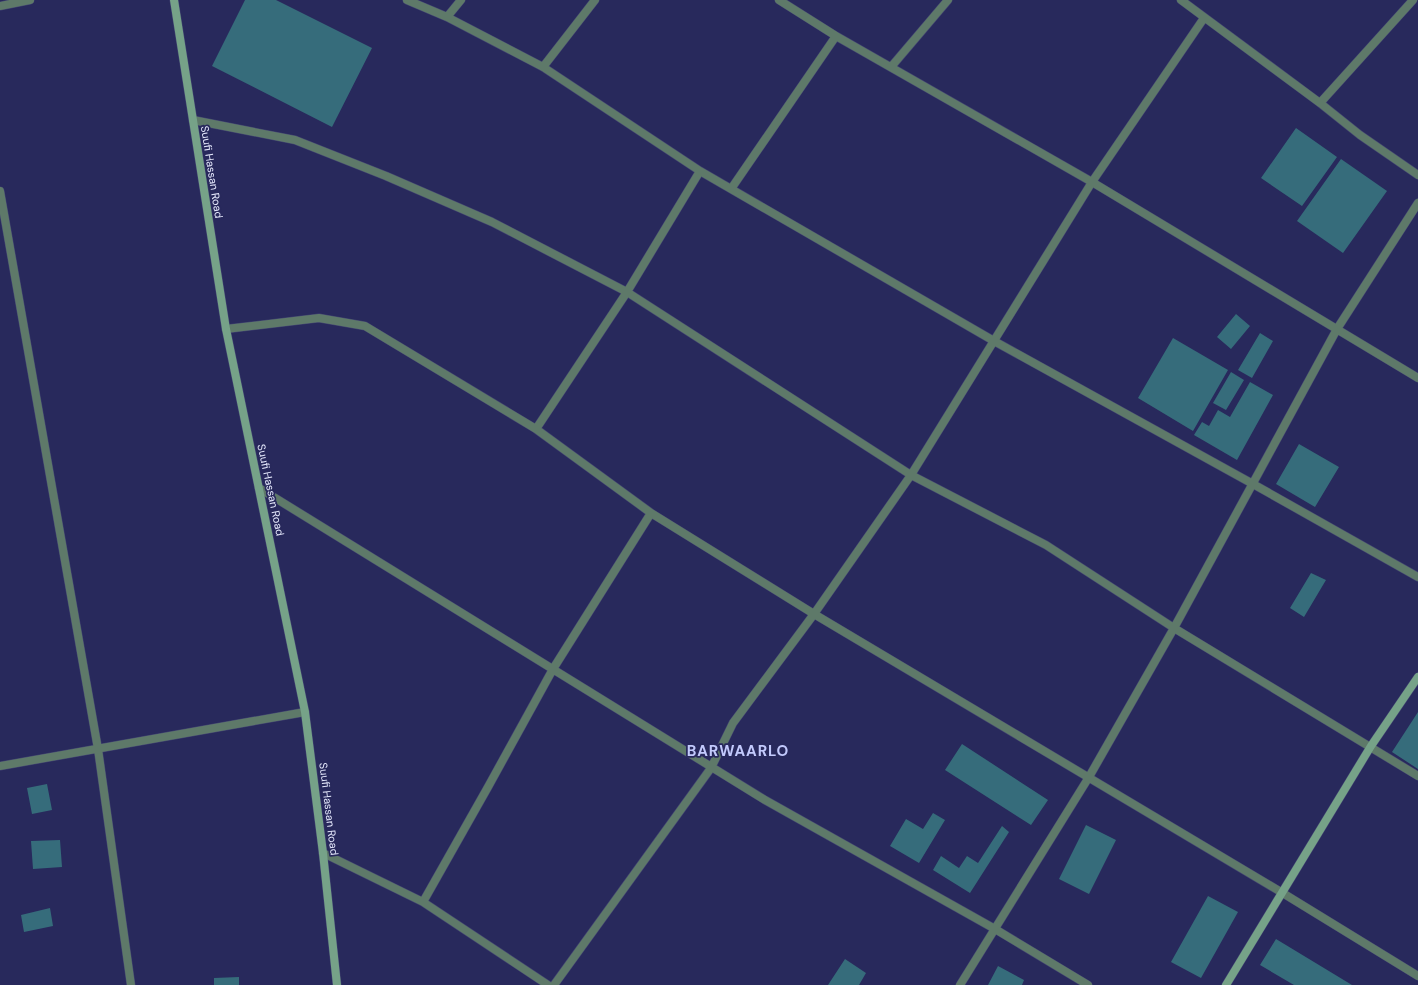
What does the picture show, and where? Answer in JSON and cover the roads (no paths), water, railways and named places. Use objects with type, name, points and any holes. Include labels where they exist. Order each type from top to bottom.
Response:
[{"type":"street","points":[[0,6],[30,0]]},
{"type":"street","name":"Suufi Hassan Road","points":[[174,0],[226,328],[305,712],[323,853],[337,985]]},
{"type":"street","points":[[407,0],[447,17],[543,67],[700,171],[994,341],[1418,577]]},
{"type":"street","points":[[447,17],[461,0]]},
{"type":"street","points":[[543,67],[595,0]]},
{"type":"street","points":[[779,0],[836,36],[1092,182],[1418,378]]},
{"type":"street","points":[[891,67],[948,0]]},
{"type":"street","points":[[1181,0],[1320,103],[1360,135],[1418,175]]},
{"type":"street","points":[[1320,103],[1414,0]]},
{"type":"street","points":[[554,985],[711,768],[733,723],[814,614],[911,475],[1092,182],[1204,18]]},
{"type":"street","points":[[731,189],[836,36]]},
{"type":"street","points":[[193,120],[295,140],[386,176],[492,222],[627,292],[911,475],[1046,545],[1174,628],[1371,746],[1418,776]]},
{"type":"street","points":[[536,429],[627,292],[700,171]]},
{"type":"street","points":[[0,191],[98,749],[131,985]]},
{"type":"street","points":[[960,985],[1089,777],[1174,628],[1337,329],[1418,203]]},
{"type":"street","points":[[226,328],[319,318],[365,326],[536,429],[651,513],[814,614],[1281,892],[1418,976]]},
{"type":"street","points":[[259,488],[764,800],[995,929],[1088,985]]},
{"type":"street","points":[[423,902],[553,669],[651,513]]},
{"type":"street","points":[[1226,985],[1281,892],[1371,746],[1418,677]]},
{"type":"street","points":[[0,766],[305,712]]},
{"type":"street","points":[[323,853],[423,902],[548,985]]},
{"type":"district","name":"BARWAARLO","points":[[738,751]]}]
